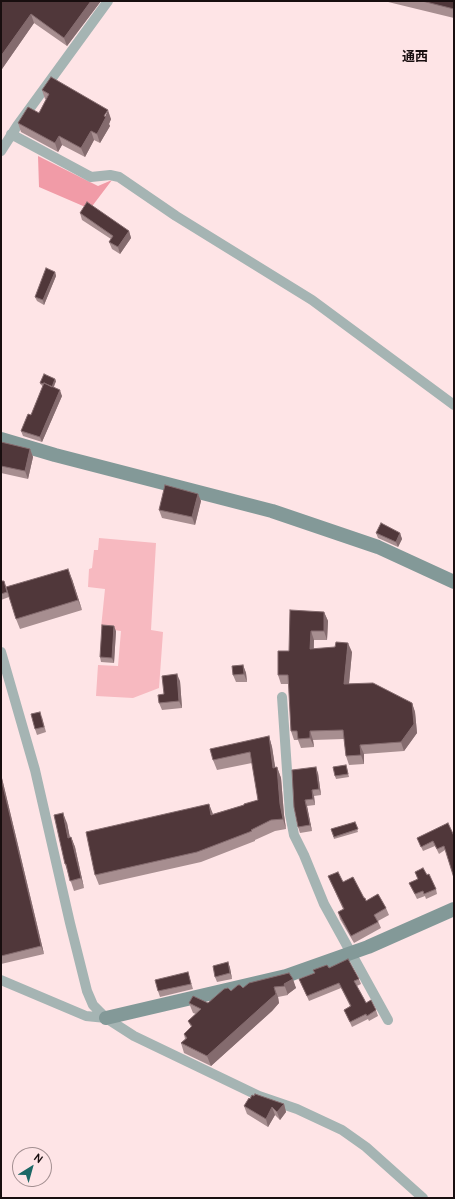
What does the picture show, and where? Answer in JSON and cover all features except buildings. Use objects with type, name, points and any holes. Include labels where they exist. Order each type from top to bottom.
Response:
[{"type":"street","points":[[1,151],[108,1]]},
{"type":"street","points":[[12,134],[91,177],[110,175],[119,177],[176,216],[312,300],[454,405]]},
{"type":"street","points":[[1,440],[272,511],[378,547],[454,582]]},
{"type":"street","points":[[1,652],[35,770],[70,923],[87,991],[93,1005],[106,1018],[134,1036],[259,1096],[297,1109],[342,1130],[366,1147],[423,1198]]},
{"type":"street","points":[[282,697],[290,814],[294,835],[324,904],[388,1020]]},
{"type":"street","points":[[1,980],[86,1016],[106,1018],[286,976],[368,946],[454,909]]},
{"type":"shaded area","points":[[38,156],[98,186],[112,180],[90,209],[39,187]]},
{"type":"shaded area","points":[[99,538],[156,543],[151,630],[163,632],[159,688],[133,698],[96,696],[98,665],[118,666],[121,631],[101,628],[105,589],[88,587],[89,569],[92,568],[94,550],[98,550]]},
{"type":"district","name":"通西","points":[[415,57]]}]
